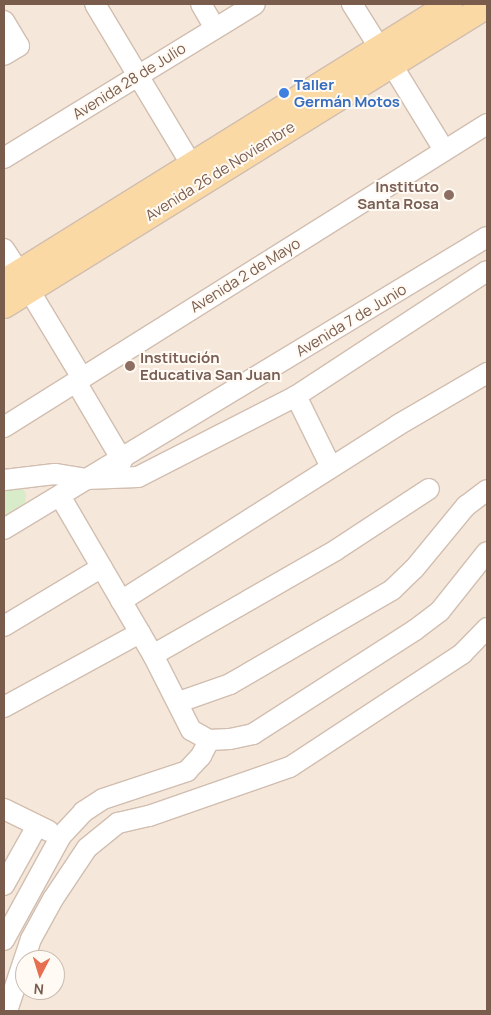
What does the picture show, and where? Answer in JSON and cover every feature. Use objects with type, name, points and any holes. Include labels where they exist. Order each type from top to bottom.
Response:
[{"type":"main road","name":"Avenida 26 de Noviembre","points":[[386,56],[449,4]]},
{"type":"main road","name":"Avenida 26 de Noviembre","points":[[4,305],[17,281],[201,171],[386,56],[487,4]]},
{"type":"street","points":[[95,4],[138,76],[201,171]]},
{"type":"street","points":[[201,4],[215,28]]},
{"type":"street","name":"Avenida 28 de Julio","points":[[4,158],[255,4]]},
{"type":"street","points":[[352,4],[444,150]]},
{"type":"street","points":[[4,20],[11,51]]},
{"type":"street","name":"Avenida 2 de Mayo","points":[[4,427],[487,124]]},
{"type":"street","name":"Avenida 7 de Junio","points":[[4,529],[86,479],[122,460],[487,237]]},
{"type":"street","points":[[4,249],[17,281],[79,380],[122,460]]},
{"type":"street","name":"Avenida 7 de Junio","points":[[86,479],[138,476],[296,396],[487,271]]},
{"type":"street","points":[[121,601],[331,467],[487,373]]},
{"type":"street","points":[[296,396],[331,467]]},
{"type":"street","points":[[4,480],[55,474],[86,479]]},
{"type":"street","points":[[153,655],[336,550],[429,489]]},
{"type":"street","points":[[179,702],[230,684],[392,590],[414,569],[466,506],[487,490]]},
{"type":"street","points":[[60,496],[153,655],[179,702],[191,730],[209,740],[230,740],[253,734],[415,630],[440,611],[487,552]]},
{"type":"street","points":[[4,626],[102,567]]},
{"type":"street","points":[[7,1011],[40,920],[87,848],[112,827],[290,768],[462,654],[487,628]]},
{"type":"street","points":[[4,707],[140,633]]},
{"type":"street","points":[[4,940],[61,836],[83,812],[103,799],[187,771],[201,756],[209,740]]},
{"type":"street","points":[[4,809],[61,836]]},
{"type":"street","points":[[4,885],[37,826]]},
{"type":"shaded area","points":[[4,4],[487,4],[487,1011],[4,1011]]},
{"type":"green space","points":[[4,486],[23,488],[26,494],[25,503],[4,517]]},
{"type":"place","name":"Taller Germán Motos","points":[[284,93]]},
{"type":"place","name":"Instituto Santa Rosa","points":[[449,195]]},
{"type":"place","name":"Institución Educativa San Juan","points":[[130,366]]}]
